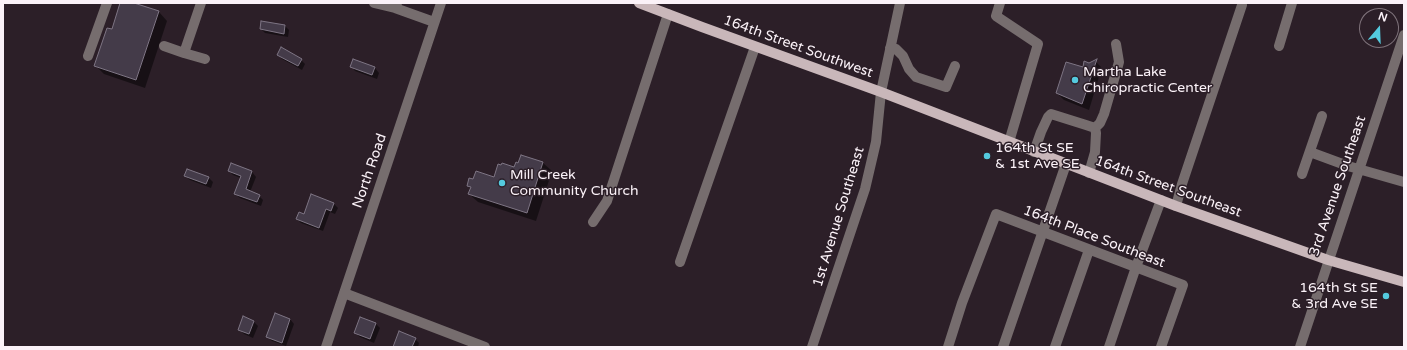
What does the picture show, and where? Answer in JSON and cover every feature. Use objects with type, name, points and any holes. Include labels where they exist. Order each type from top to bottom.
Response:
[{"type":"main road","name":"164th Street Southwest","points":[[640,3],[755,47],[880,92]]},
{"type":"main road","name":"164th Street Southeast","points":[[880,92],[1176,206],[1328,260],[1404,282]]},
{"type":"street","points":[[88,56],[107,3]]},
{"type":"street","points":[[184,53],[201,3]]},
{"type":"street","points":[[374,3],[396,5],[434,22]]},
{"type":"street","name":"North Road","points":[[326,347],[441,3]]},
{"type":"street","name":"1st Avenue Southeast","points":[[812,347],[865,189],[876,142],[880,92],[900,3]]},
{"type":"street","points":[[1000,3],[996,16],[1038,44],[1009,142]]},
{"type":"street","points":[[1279,46],[1292,3]]},
{"type":"street","points":[[1176,206],[1242,5]]},
{"type":"street","points":[[593,222],[607,201],[668,14]]},
{"type":"street","name":"3rd Avenue Southeast","points":[[1300,347],[1404,34]]},
{"type":"street","points":[[1095,128],[1100,123],[1104,114],[1119,62],[1116,44]]},
{"type":"street","points":[[164,46],[205,60]]},
{"type":"street","points":[[680,262],[755,47]]},
{"type":"street","points":[[890,48],[896,49],[903,56],[909,70],[916,77],[946,87],[955,66]]},
{"type":"street","points":[[1034,152],[1041,132],[1051,114],[1095,128]]},
{"type":"street","points":[[1302,174],[1322,116]]},
{"type":"street","points":[[1088,173],[1095,152],[1095,128]]},
{"type":"street","points":[[1310,152],[1404,182]]},
{"type":"street","points":[[1003,347],[1066,164]]},
{"type":"street","points":[[1109,347],[1161,200]]},
{"type":"street","name":"164th Place Southeast","points":[[948,347],[962,303],[996,214],[1182,285],[1161,347]]},
{"type":"street","points":[[1055,347],[1089,250]]},
{"type":"street","points":[[344,293],[485,347]]},
{"type":"building","points":[[120,3],[134,3],[159,11],[136,80],[94,66],[107,28],[112,29]]},
{"type":"building","points":[[261,21],[285,25],[284,34],[260,29]]},
{"type":"building","points":[[281,47],[302,59],[298,66],[277,55]]},
{"type":"building","points":[[353,59],[375,67],[372,75],[350,67]]},
{"type":"building","name":"Martha Lake Chiropractic Center","points":[[1097,59],[1082,104],[1056,93],[1066,62],[1083,67],[1084,61],[1089,63]]},
{"type":"building","name":"Mill Creek Community Church","points":[[521,155],[543,162],[527,213],[468,194],[471,187],[467,186],[469,178],[473,179],[476,171],[494,177],[498,164],[501,165],[502,163],[514,167],[516,162],[518,163]]},
{"type":"building","points":[[231,163],[252,171],[246,189],[260,195],[257,202],[234,194],[241,176],[228,171]]},
{"type":"building","points":[[187,169],[209,177],[206,184],[184,176]]},
{"type":"building","points":[[311,194],[334,203],[331,211],[326,209],[319,228],[296,219],[299,212],[304,214]]},
{"type":"building","points":[[275,313],[290,319],[282,343],[266,337]]},
{"type":"building","points":[[243,316],[254,321],[249,334],[238,330]]},
{"type":"building","points":[[360,317],[376,323],[370,339],[354,333]]},
{"type":"building","points":[[399,331],[416,338],[412,347],[393,347]]},
{"type":"place","name":"Martha Lake Chiropractic Center","points":[[1075,80]]},
{"type":"place","name":"164th St SE & 1st Ave SE","points":[[987,156]]},
{"type":"place","name":"Mill Creek Community Church","points":[[502,183]]},
{"type":"place","name":"164th St SE & 3rd Ave SE","points":[[1386,296]]}]
